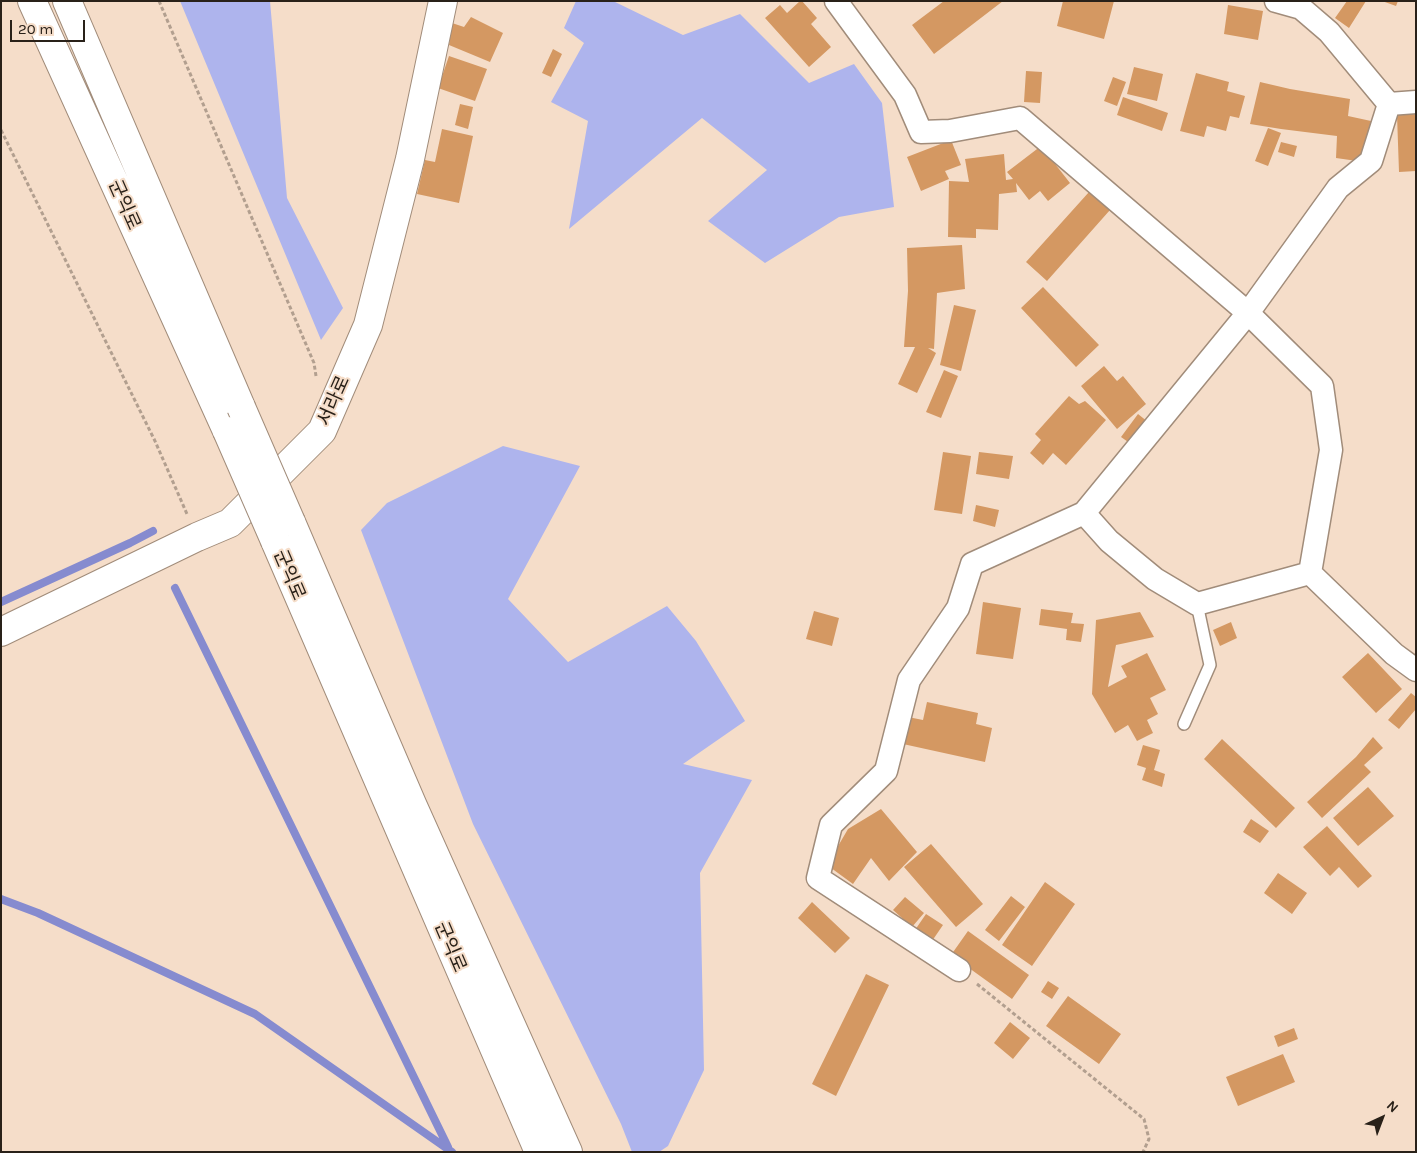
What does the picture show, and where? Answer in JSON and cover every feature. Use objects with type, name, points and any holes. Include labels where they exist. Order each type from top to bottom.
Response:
[{"type":"main road","name":"군익로","points":[[32,1],[227,431],[283,532],[412,804],[568,1152]]},
{"type":"main road","name":"군익로","points":[[67,1],[241,406],[283,532],[539,1152]]},
{"type":"main road","name":"서라로","points":[[1,632],[197,537],[230,523],[322,431],[368,325],[410,159],[443,1]]},
{"type":"street","points":[[836,1],[905,95],[921,132],[950,131],[1020,118],[1248,313],[1322,386],[1331,450],[1310,573]]},
{"type":"street","points":[[1276,1],[1301,8],[1329,32],[1388,104]]},
{"type":"street","points":[[1388,104],[1416,102]]},
{"type":"street","points":[[959,970],[818,878],[831,825],[886,771],[909,680],[958,608],[972,564],[1084,512],[1248,313],[1338,188],[1371,161],[1388,104]]},
{"type":"street","points":[[1084,512],[1109,541],[1155,579],[1196,604],[1310,573]]},
{"type":"street","points":[[1310,573],[1394,654],[1416,670]]},
{"type":"lane","points":[[1184,724],[1210,665],[1196,604]]},
{"type":"path","points":[[159,1],[314,363],[316,382]]},
{"type":"path","points":[[1,130],[155,441],[197,537]]},
{"type":"path","points":[[959,970],[1144,1119],[1149,1139],[1143,1152]]},
{"type":"shaded area","points":[[180,1],[270,1],[287,198],[343,308],[321,340]]},
{"type":"shaded area","points":[[576,1],[613,1],[683,35],[740,14],[809,83],[854,64],[882,103],[894,207],[839,217],[765,263],[708,221],[767,170],[702,118],[569,229],[588,121],[551,102],[584,43],[564,28]]},
{"type":"shaded area","points":[[503,446],[580,466],[508,599],[568,662],[667,606],[696,641],[745,721],[683,764],[752,780],[700,873],[704,1070],[668,1146],[659,1152],[632,1152],[621,1124],[473,824],[361,530],[387,503]]},
{"type":"building","points":[[800,1],[817,18],[811,24],[831,47],[809,67],[765,18],[780,5],[787,13]]},
{"type":"building","points":[[944,1],[1003,1],[934,54],[912,25]]},
{"type":"building","points":[[1063,1],[1114,1],[1104,39],[1057,26]]},
{"type":"building","points":[[1347,1],[1366,1],[1349,28],[1335,18]]},
{"type":"building","points":[[1382,1],[1398,1],[1396,6]]},
{"type":"building","points":[[1228,5],[1263,11],[1258,40],[1224,34]]},
{"type":"building","points":[[471,17],[503,33],[490,62],[449,45],[452,23],[464,27]]},
{"type":"building","points":[[553,49],[562,54],[551,77],[542,73]]},
{"type":"building","points":[[449,56],[487,69],[475,101],[438,88]]},
{"type":"building","points":[[1134,67],[1163,74],[1157,101],[1127,94]]},
{"type":"building","points":[[1026,71],[1042,72],[1040,103],[1024,102]]},
{"type":"building","points":[[1196,73],[1229,82],[1227,91],[1245,96],[1239,118],[1230,116],[1226,131],[1207,126],[1204,137],[1180,131]]},
{"type":"building","points":[[1113,77],[1126,82],[1117,106],[1104,101]]},
{"type":"building","points":[[1260,82],[1350,99],[1348,116],[1371,121],[1364,162],[1336,158],[1337,136],[1250,124]]},
{"type":"building","points":[[1123,97],[1168,113],[1162,131],[1117,115]]},
{"type":"building","points":[[460,104],[473,107],[468,129],[455,125]]},
{"type":"building","points":[[1416,114],[1416,171],[1399,172],[1397,115]]},
{"type":"building","points":[[1268,128],[1281,133],[1268,166],[1255,161]]},
{"type":"building","points":[[442,129],[473,136],[459,203],[417,194],[425,160],[435,162]]},
{"type":"building","points":[[951,140],[961,165],[945,171],[949,179],[921,191],[907,157]]},
{"type":"building","points":[[1281,142],[1297,146],[1294,157],[1278,152]]},
{"type":"building","points":[[1041,146],[1070,183],[1048,201],[1040,191],[1029,200],[1016,183],[1017,192],[999,194],[998,230],[976,229],[976,238],[948,237],[949,181],[969,182],[965,159],[1004,154],[1006,180],[1013,179],[1007,172]]},
{"type":"building","points":[[1089,192],[1110,210],[1047,281],[1026,262]]},
{"type":"building","points":[[962,245],[965,289],[937,293],[934,349],[928,348],[936,353],[917,393],[898,384],[915,347],[904,347],[908,291],[907,248]]},
{"type":"building","points":[[1043,287],[1099,345],[1076,367],[1021,308]]},
{"type":"building","points":[[954,305],[976,310],[961,371],[940,365]]},
{"type":"building","points":[[1104,366],[1117,381],[1123,376],[1146,404],[1117,429],[1081,386]]},
{"type":"building","points":[[944,370],[958,376],[941,418],[926,412]]},
{"type":"building","points":[[1069,396],[1079,404],[1085,401],[1106,420],[1066,465],[1053,453],[1043,465],[1030,453],[1041,440],[1035,434]]},
{"type":"building","points":[[1138,414],[1148,422],[1131,444],[1121,437]]},
{"type":"building","points":[[943,452],[971,456],[962,514],[934,510]]},
{"type":"building","points":[[979,452],[1013,456],[1009,479],[976,474]]},
{"type":"building","points":[[976,505],[999,510],[995,527],[973,521]]},
{"type":"building","points":[[983,602],[1021,608],[1013,659],[976,654]]},
{"type":"building","points":[[1041,609],[1073,613],[1071,623],[1084,624],[1081,642],[1066,640],[1067,629],[1039,625]]},
{"type":"building","points":[[814,611],[839,618],[832,646],[806,639]]},
{"type":"building","points":[[1140,612],[1154,637],[1116,645],[1108,687],[1127,677],[1121,666],[1147,653],[1166,690],[1150,698],[1158,714],[1147,720],[1153,733],[1137,741],[1128,725],[1115,733],[1092,694],[1096,620]]},
{"type":"building","points":[[1231,622],[1237,638],[1220,646],[1213,630]]},
{"type":"building","points":[[1368,653],[1402,689],[1376,713],[1342,677]]},
{"type":"building","points":[[1411,693],[1416,697],[1416,709],[1399,729],[1388,720]]},
{"type":"building","points":[[927,702],[978,713],[976,724],[992,728],[985,762],[903,744],[908,717],[923,720]]},
{"type":"building","points":[[1373,737],[1383,748],[1364,765],[1371,772],[1322,818],[1307,802],[1356,757]]},
{"type":"building","points":[[1222,739],[1295,808],[1276,828],[1204,759]]},
{"type":"building","points":[[1143,745],[1160,750],[1154,770],[1165,774],[1162,787],[1142,780],[1146,768],[1137,765]]},
{"type":"building","points":[[1368,787],[1394,816],[1358,846],[1333,818]]},
{"type":"building","points":[[881,809],[917,852],[889,881],[871,858],[853,884],[827,865],[848,829]]},
{"type":"building","points":[[1251,819],[1269,831],[1260,843],[1243,832]]},
{"type":"building","points":[[1327,826],[1372,876],[1358,888],[1339,867],[1330,876],[1303,847]]},
{"type":"building","points":[[931,844],[983,904],[956,927],[904,867]]},
{"type":"building","points":[[1278,873],[1307,893],[1292,914],[1264,893]]},
{"type":"building","points":[[1045,882],[1075,904],[1032,966],[1002,945]]},
{"type":"building","points":[[1011,896],[1025,907],[999,941],[985,930]]},
{"type":"building","points":[[905,897],[924,913],[912,927],[893,910]]},
{"type":"building","points":[[812,902],[850,938],[835,953],[798,918]]},
{"type":"building","points":[[926,914],[943,925],[932,941],[915,930]]},
{"type":"building","points":[[968,931],[1029,975],[1012,999],[951,955]]},
{"type":"building","points":[[866,974],[889,985],[836,1096],[812,1084]]},
{"type":"building","points":[[1048,981],[1059,988],[1052,999],[1041,992]]},
{"type":"building","points":[[1068,996],[1121,1034],[1099,1064],[1046,1026]]},
{"type":"building","points":[[1010,1022],[1030,1038],[1013,1059],[994,1043]]},
{"type":"building","points":[[1294,1028],[1298,1039],[1278,1047],[1274,1036]]},
{"type":"building","points":[[1283,1054],[1295,1082],[1238,1106],[1226,1077]]},
{"type":"waterway","points":[[1,602],[153,531]]},
{"type":"waterway","points":[[175,588],[448,1147]]},
{"type":"waterway","points":[[1,899],[38,913],[255,1014],[452,1152]]}]
